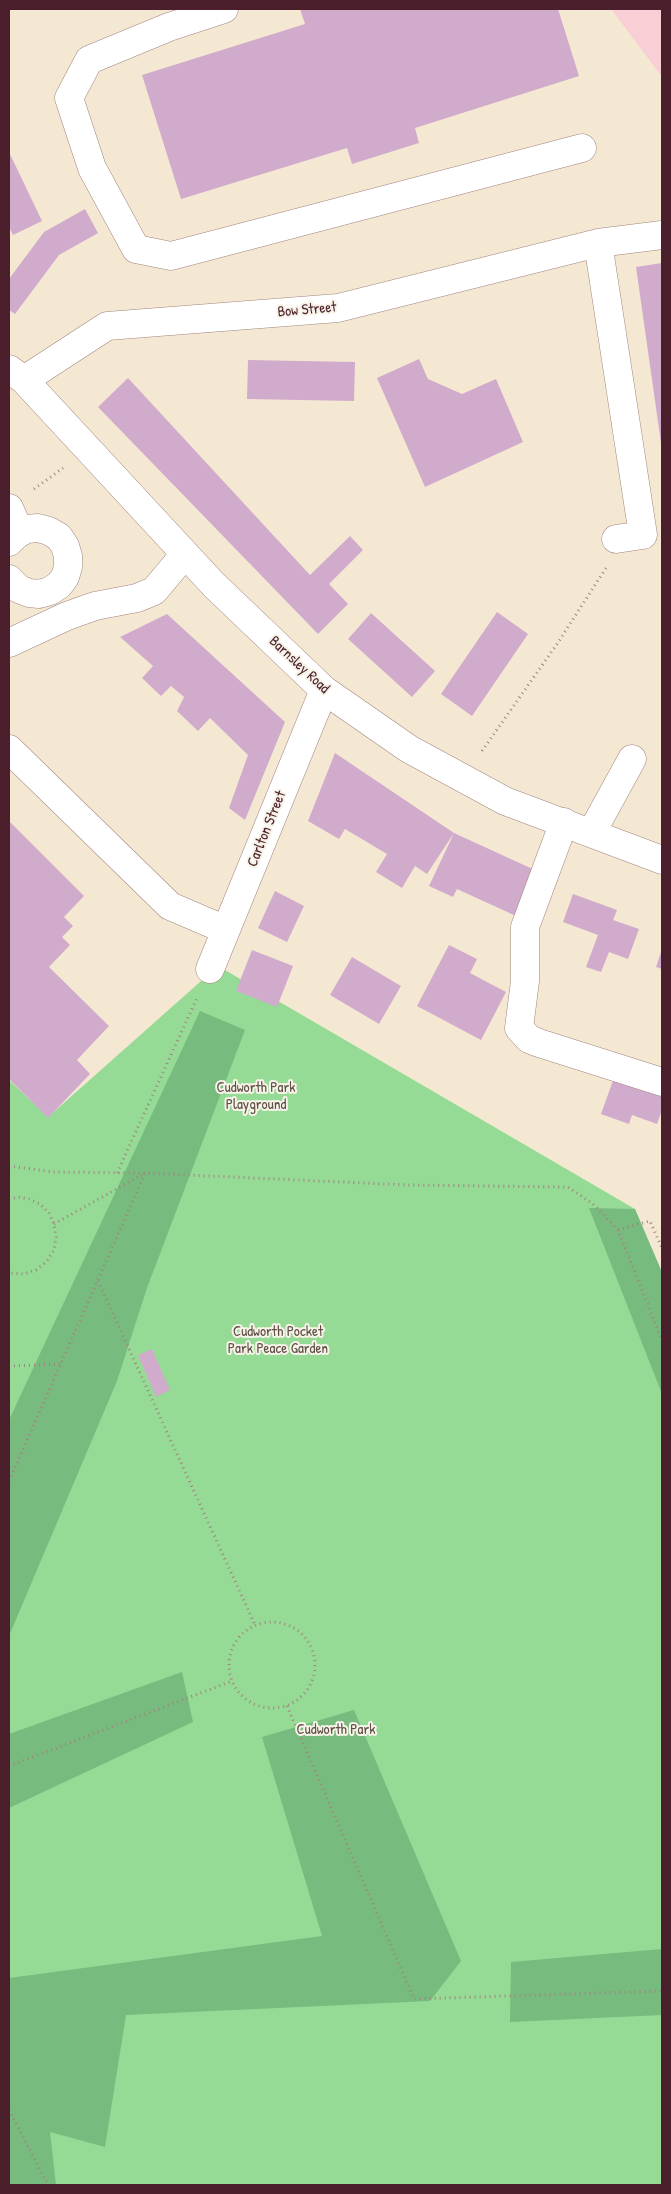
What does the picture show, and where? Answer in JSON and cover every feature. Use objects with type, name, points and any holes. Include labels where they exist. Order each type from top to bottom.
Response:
[{"type":"street","points":[[224,9],[164,18],[89,60],[69,98],[92,168],[136,249],[171,256],[582,148]]},
{"type":"street","name":"Bow Street","points":[[16,374],[107,326],[338,308],[598,244],[662,235]]},
{"type":"street","points":[[598,244],[643,535],[616,539]]},
{"type":"street","name":"Barnsley Road","points":[[16,374],[214,585],[324,690],[409,749],[504,801],[592,832],[662,860]]},
{"type":"street","points":[[9,508],[17,526],[13,538]]},
{"type":"street","points":[[9,579],[19,589],[29,593],[40,594],[59,585],[65,576],[68,566],[65,546],[58,537],[49,531],[38,528],[27,529],[13,538]]},
{"type":"street","points":[[9,644],[42,627],[85,610],[137,598],[154,591],[186,554]]},
{"type":"street","points":[[59,585],[69,589],[85,610]]},
{"type":"street","name":"Carlton Street","points":[[210,969],[324,690]]},
{"type":"street","points":[[9,749],[170,906],[226,930]]},
{"type":"street","points":[[592,832],[632,759]]},
{"type":"street","points":[[564,822],[525,927],[525,982],[519,1028],[529,1039],[539,1043],[662,1082]]},
{"type":"path","points":[[33,490],[89,450]]},
{"type":"path","points":[[463,779],[553,650],[609,563],[616,539]]},
{"type":"path","points":[[118,1173],[210,969]]},
{"type":"path","points":[[9,1166],[53,1172],[145,1173],[408,1185],[568,1187],[593,1204],[618,1230],[662,1340]]},
{"type":"path","points":[[54,1224],[145,1173]]},
{"type":"path","points":[[9,1481],[145,1173]]},
{"type":"path","points":[[9,1199],[18,1197],[40,1204],[49,1213],[54,1224],[56,1237],[54,1250],[47,1261],[36,1270],[24,1274],[9,1273]]},
{"type":"path","points":[[618,1230],[650,1221],[662,1248]]},
{"type":"path","points":[[98,1281],[255,1625]]},
{"type":"path","points":[[9,1366],[61,1364]]},
{"type":"path","points":[[268,1622],[283,1622],[295,1628],[306,1637],[312,1649],[316,1663],[314,1676],[308,1689],[287,1706],[273,1708],[260,1706],[249,1701],[239,1692],[232,1681],[229,1668],[230,1654],[235,1642],[244,1632],[255,1625],[268,1622]]},
{"type":"path","points":[[9,1766],[232,1681]]},
{"type":"path","points":[[287,1706],[414,1999],[662,1990]]},
{"type":"path","points":[[9,2110],[48,2185]]},
{"type":"shaded area","points":[[611,9],[662,9],[662,77]]},
{"type":"green space","name":"Cudworth Park","points":[[218,966],[635,1209],[662,1275],[662,2185],[9,2185],[9,1080],[48,1117]]},
{"type":"green space","points":[[200,1011],[245,1030],[147,1288],[117,1381],[9,1636],[9,1420]]},
{"type":"green space","points":[[589,1208],[635,1209],[662,1272],[662,1394]]},
{"type":"green space","points":[[182,1672],[193,1722],[9,1808],[9,1734]]},
{"type":"green space","points":[[354,1710],[461,1961],[430,2001],[126,2015],[105,2147],[50,2132],[56,2185],[9,2185],[9,1978],[322,1936],[262,1737]]},
{"type":"green space","points":[[662,1949],[662,2015],[510,2022],[511,1962]]},
{"type":"building","points":[[300,9],[558,9],[579,76],[415,128],[419,143],[352,164],[347,148],[181,199],[142,75],[305,24]]},
{"type":"building","points":[[9,152],[42,221],[13,235],[9,227]]},
{"type":"building","points":[[85,209],[98,233],[59,255],[15,314],[9,310],[9,279],[44,232]]},
{"type":"building","points":[[662,263],[662,443],[661,443],[636,267]]},
{"type":"building","points":[[419,359],[428,379],[462,394],[496,379],[523,442],[425,487],[377,378]]},
{"type":"building","points":[[248,360],[355,362],[354,401],[247,399]]},
{"type":"building","points":[[128,378],[310,575],[350,536],[363,550],[329,584],[348,604],[318,634],[98,407]]},
{"type":"building","points":[[497,612],[528,634],[472,716],[441,694]]},
{"type":"building","points":[[371,613],[435,671],[412,697],[348,639]]},
{"type":"building","points":[[167,614],[285,722],[245,820],[229,808],[248,755],[210,718],[198,731],[177,711],[184,697],[171,686],[161,696],[142,678],[153,666],[120,637]]},
{"type":"building","points":[[335,753],[454,833],[427,874],[415,866],[402,888],[376,872],[387,854],[345,829],[339,839],[308,821]]},
{"type":"building","points":[[9,821],[84,896],[64,917],[73,926],[62,937],[70,945],[49,967],[109,1026],[77,1060],[90,1074],[48,1118],[9,1079]]},
{"type":"building","points":[[454,833],[537,871],[516,916],[457,889],[453,897],[429,886]]},
{"type":"building","points":[[275,891],[304,906],[287,942],[258,928]]},
{"type":"building","points":[[573,894],[617,910],[613,920],[639,929],[628,959],[609,952],[601,972],[586,967],[598,935],[563,922]]},
{"type":"building","points":[[449,945],[477,959],[470,973],[506,992],[481,1040],[417,1006]]},
{"type":"building","points":[[662,949],[662,969],[656,967]]},
{"type":"building","points":[[252,950],[293,966],[277,1007],[236,991]]},
{"type":"building","points":[[352,957],[401,986],[379,1024],[330,995]]},
{"type":"building","points":[[615,1075],[662,1091],[662,1110],[657,1124],[632,1115],[629,1124],[601,1114]]},
{"type":"building","points":[[152,1349],[170,1390],[156,1397],[138,1355]]},
{"type":"park label","name":"Cudworth Park Playground","points":[[256,1096]]},
{"type":"park label","name":"Cudworth Pocket Park Peace Garden","points":[[278,1340]]}]
